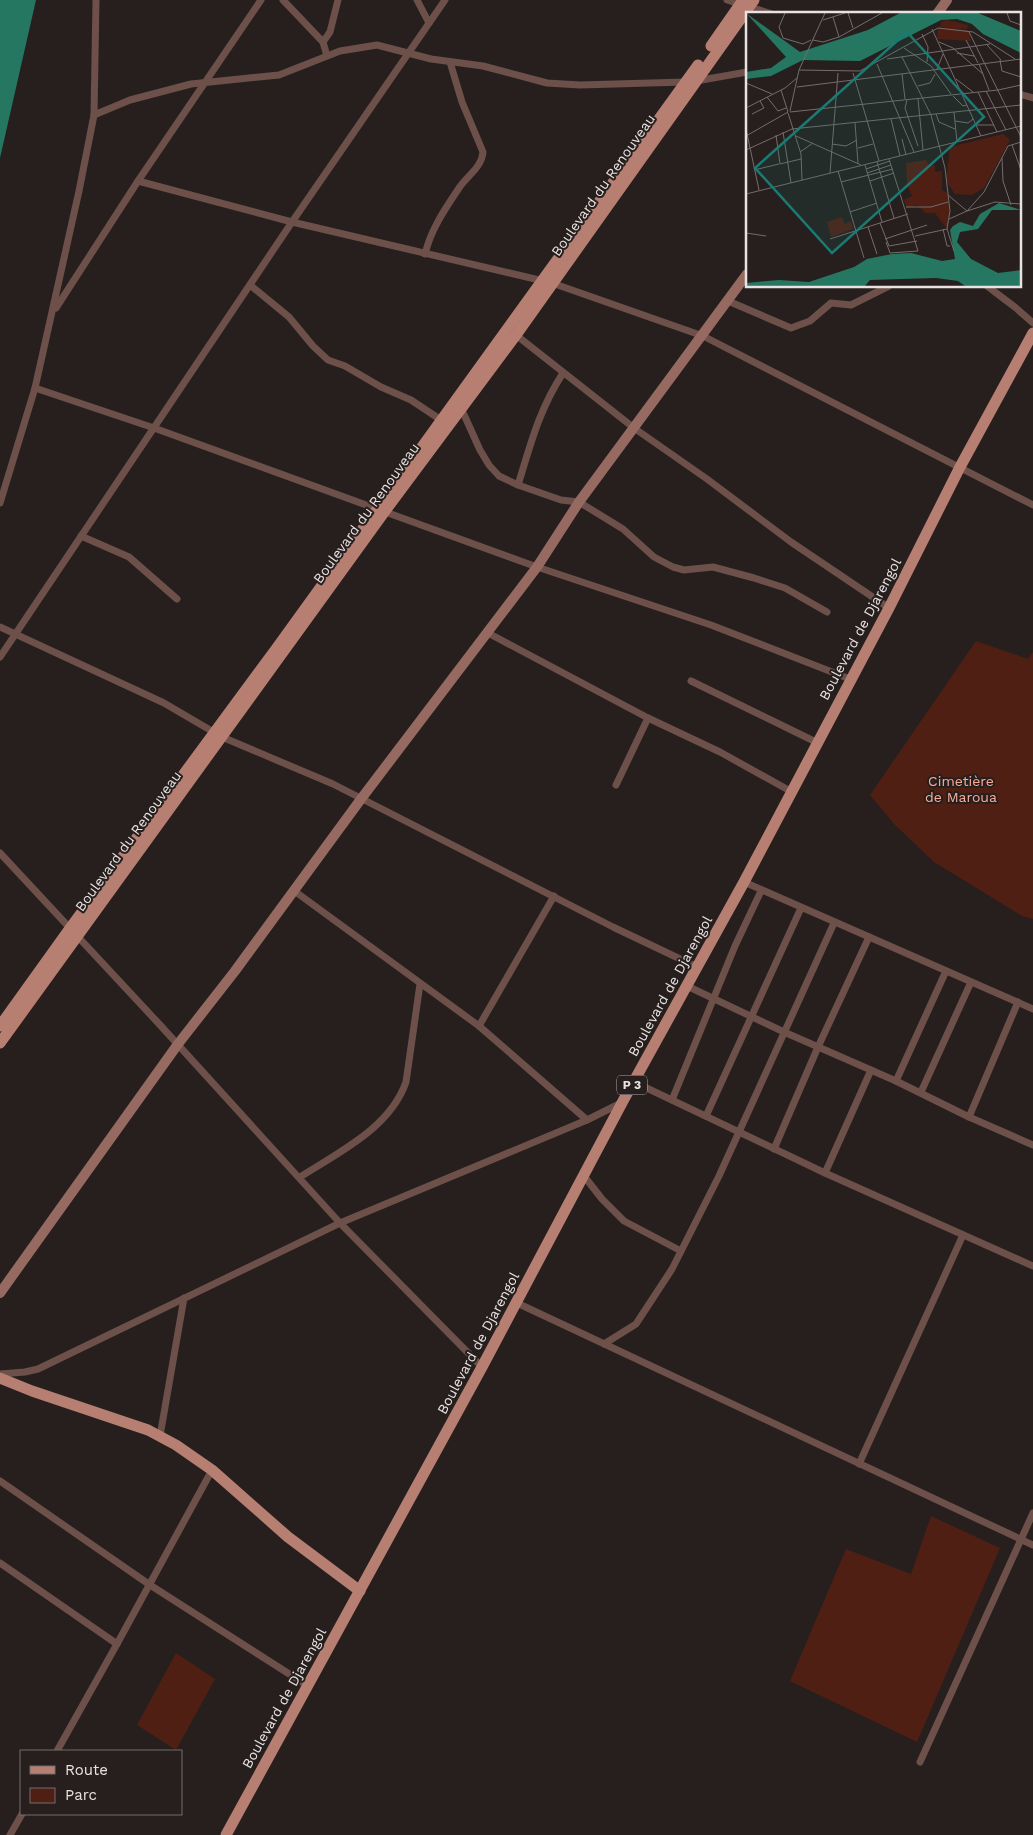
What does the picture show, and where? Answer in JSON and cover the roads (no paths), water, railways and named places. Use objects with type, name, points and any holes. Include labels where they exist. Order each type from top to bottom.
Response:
[{"type":"main road","points":[[938,12],[947,0]]},
{"type":"main road","name":"Boulevard du Renouveau","points":[[381,510],[440,420],[547,282],[747,3]]},
{"type":"main road","points":[[0,1293],[178,1044],[361,799],[538,567],[579,502],[746,275]]},
{"type":"main road","name":"Boulevard du Renouveau","points":[[0,1026],[74,931],[381,510],[516,335],[547,282]]},
{"type":"main road","name":"Boulevard de Djarengol","points":[[226,1835],[517,1303],[634,1082],[744,882],[889,608],[960,467],[1033,333]]},
{"type":"main road","name":"Boulevard du Renouveau","points":[[0,1043],[74,931]]},
{"type":"main road","points":[[0,1378],[32,1391],[148,1430],[176,1444],[212,1470],[288,1537],[360,1591]]},
{"type":"street","points":[[0,503],[35,388],[94,115],[96,0]]},
{"type":"street","points":[[52,313],[138,181],[261,0]]},
{"type":"street","points":[[283,0],[323,42],[327,56]]},
{"type":"street","points":[[323,42],[330,32],[338,0]]},
{"type":"street","points":[[417,0],[429,23]]},
{"type":"street","points":[[0,657],[250,284],[445,0]]},
{"type":"street","points":[[727,0],[747,3],[767,12]]},
{"type":"street","points":[[94,115],[130,100],[191,84],[278,75],[346,49],[377,45],[450,62],[483,66],[547,83],[580,85],[690,82],[746,72]]},
{"type":"street","points":[[425,254],[431,233],[437,222],[483,155],[462,102],[450,62]]},
{"type":"street","points":[[1020,94],[1033,98]]},
{"type":"street","points":[[138,181],[292,222],[547,282],[703,336],[1033,506]]},
{"type":"street","points":[[250,284],[288,317],[328,360],[345,366],[381,386],[412,400],[440,420]]},
{"type":"street","points":[[728,301],[791,328],[810,321],[831,304],[851,304],[885,288]]},
{"type":"street","points":[[990,288],[1033,323]]},
{"type":"street","points":[[516,335],[634,428],[707,479],[791,542],[889,608]]},
{"type":"street","points":[[518,485],[538,418],[550,393],[563,373]]},
{"type":"street","points":[[35,388],[154,428],[538,567],[712,625],[850,679]]},
{"type":"street","points":[[461,408],[480,450],[489,465],[499,476],[560,500],[579,502],[623,529],[654,557],[673,567],[684,570],[713,567],[754,578],[786,588],[827,612]]},
{"type":"street","points":[[81,536],[128,557],[177,599]]},
{"type":"street","points":[[0,627],[164,703],[218,735],[332,784],[613,927],[697,967]]},
{"type":"street","points":[[488,633],[648,718],[720,752],[792,792]]},
{"type":"street","points":[[691,681],[818,743]]},
{"type":"street","points":[[616,785],[648,718]]},
{"type":"street","points":[[0,853],[178,1044],[340,1223],[482,1367]]},
{"type":"street","points":[[744,882],[1033,1009]]},
{"type":"street","points":[[293,890],[479,1026],[587,1120]]},
{"type":"street","points":[[672,1100],[735,946],[762,891]]},
{"type":"street","points":[[479,1026],[554,896]]},
{"type":"street","points":[[706,1116],[801,908]]},
{"type":"street","points":[[604,1344],[636,1324],[663,1284],[682,1251],[709,1198],[834,923]]},
{"type":"street","points":[[774,1149],[818,1047],[870,937]]},
{"type":"street","points":[[896,1081],[946,971]]},
{"type":"street","points":[[921,1092],[972,982]]},
{"type":"street","points":[[300,1177],[374,1128],[397,1101],[406,1082],[420,984]]},
{"type":"street","points":[[687,986],[1033,1145]]},
{"type":"street","points":[[969,1117],[1018,1002]]},
{"type":"street","points":[[825,1173],[871,1070]]},
{"type":"street","points":[[634,1082],[825,1173],[1033,1266]]},
{"type":"street","points":[[0,1374],[38,1369],[340,1223],[587,1120],[624,1101]]},
{"type":"street","points":[[584,1176],[602,1199],[624,1221],[682,1251]]},
{"type":"street","points":[[859,1464],[963,1235]]},
{"type":"street","points":[[160,1436],[184,1298]]},
{"type":"street","points":[[517,1303],[1033,1545]]},
{"type":"street","points":[[58,1750],[212,1470]]},
{"type":"street","points":[[0,1481],[150,1585],[308,1686]]},
{"type":"street","points":[[920,1762],[1033,1514]]},
{"type":"street","points":[[0,1563],[117,1644]]},
{"type":"street","points":[[10,1835],[21,1815]]},
{"type":"park label","name":"Cimetière de Maroua","points":[[961,790]]}]
